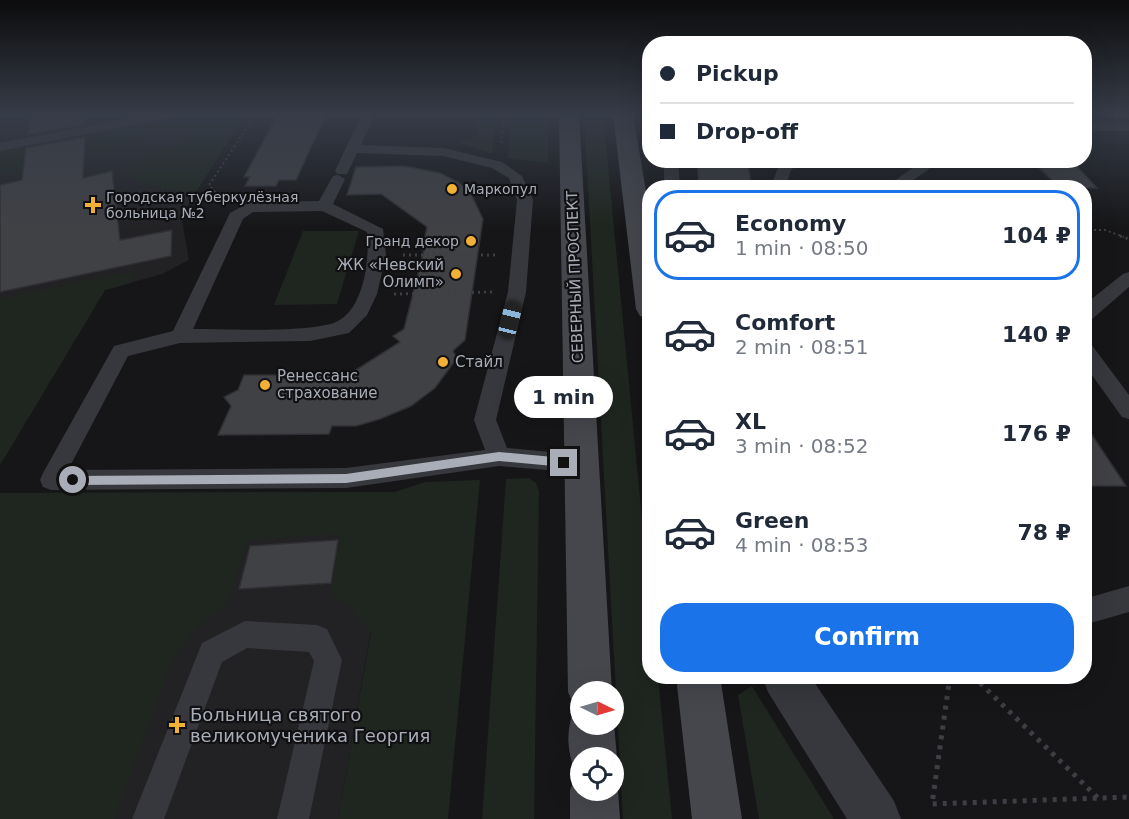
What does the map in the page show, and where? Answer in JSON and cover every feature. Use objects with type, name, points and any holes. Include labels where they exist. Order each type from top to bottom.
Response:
[{"type":"main road","name":"СЕВЕРНЫЙ ПРОСПЕКТ","points":[[570,152],[590,681]]},
{"type":"main road","points":[[630,152],[642,211]]},
{"type":"main road","points":[[699,684],[717,819]]},
{"type":"main road","points":[[594,801],[595,819]]},
{"type":"street","points":[[789,684],[876,819]]},
{"type":"lane","points":[[324,206],[352,152]]},
{"type":"lane","points":[[444,152],[497,165],[515,176],[525,200],[517,292],[485,420],[499,457]]},
{"type":"lane","points":[[904,180],[922,168]]},
{"type":"lane","points":[[180,336],[236,216],[250,207],[324,206],[375,229],[378,255],[361,312],[342,327],[310,334],[180,336],[121,351],[51,480],[346,478],[499,457],[582,464]]},
{"type":"lane","points":[[1092,308],[1129,278]]},
{"type":"lane","points":[[1092,360],[1129,411]]},
{"type":"lane","points":[[1092,610],[1129,599]]},
{"type":"lane","points":[[148,819],[212,653],[244,634],[317,639],[328,660],[293,819]]},
{"type":"path","points":[[231,152],[209,185],[236,216]]},
{"type":"path","points":[[497,165],[499,152]]},
{"type":"path","points":[[1092,230],[1105,230],[1129,239]]},
{"type":"path","points":[[428,255],[482,255]]},
{"type":"path","points":[[421,293],[476,292]]},
{"type":"path","points":[[949,684],[932,804],[1129,797]]},
{"type":"path","points":[[981,684],[1098,798]]},
{"type":"shaded area","name":"Городская туберкулёзная больница №2","points":[[0,152],[221,152],[181,215],[189,260],[162,274],[105,290],[0,465]]},
{"type":"shaded area","points":[[99,152],[61,165],[0,175],[0,153]]},
{"type":"shaded area","points":[[153,152],[221,152],[193,196],[144,184],[128,174],[128,163]]},
{"type":"shaded area","points":[[508,152],[548,152],[548,163],[508,158]]},
{"type":"shaded area","points":[[586,152],[607,152],[642,518],[642,684],[659,684],[672,819],[623,819],[624,747],[619,747],[618,735],[624,735],[624,681],[615,681]]},
{"type":"shaded area","points":[[303,231],[359,231],[337,304],[274,305]]},
{"type":"shaded area","points":[[117,274],[135,274],[131,283],[105,290],[0,465],[0,299]]},
{"type":"shaded area","points":[[529,478],[536,483],[539,492],[534,819],[482,819],[506,479]]},
{"type":"shaded area","points":[[480,480],[448,819],[338,819],[371,632],[348,606],[331,594],[340,534],[248,540],[227,604],[196,628],[172,660],[114,819],[0,819],[0,493],[395,492],[425,482]]},
{"type":"shaded area","name":"Больница святого великомученика Георгия","points":[[395,492],[338,819],[0,819],[0,493]]},
{"type":"shaded area","points":[[752,686],[834,819],[759,819],[738,695]]},
{"type":"building","points":[[25,152],[84,152],[83,178],[112,171],[120,240],[172,230],[171,256],[0,292],[0,185],[22,180]]},
{"type":"building","points":[[257,152],[309,152],[296,180],[279,180],[276,186],[245,186],[250,177],[244,177]]},
{"type":"building","name":"ЖК «Невский Олимп»","points":[[404,166],[440,173],[458,182],[471,194],[483,219],[465,340],[453,351],[457,358],[435,388],[411,406],[380,419],[356,426],[332,426],[329,434],[218,435],[231,406],[224,397],[238,390],[244,375],[332,375],[339,371],[345,377],[400,342],[393,336],[404,329],[424,250],[422,250],[427,227],[381,194],[347,195],[356,167]]},
{"type":"building","points":[[698,168],[748,168],[751,180],[698,180]]},
{"type":"building","points":[[1039,168],[1078,168],[1090,180],[1052,180]]},
{"type":"building","points":[[1092,435],[1126,486],[1092,486]]},
{"type":"building","points":[[338,540],[331,583],[239,589],[250,546]]},
{"type":"place","name":"Маркопул","points":[[452,189]]},
{"type":"place","name":"Городская туберкулёзная больница №2","points":[[93,205]]},
{"type":"place","name":"Гранд декор","points":[[471,241]]},
{"type":"place","name":"ЖК «Невский Олимп»","points":[[456,274]]},
{"type":"place","name":"Стайл","points":[[443,362]]},
{"type":"place","name":"Ренессанс страхование","points":[[265,385]]},
{"type":"place","name":"Больница святого великомученика Георгия","points":[[177,725]]},
{"type":"route","points":[[73,480],[346,478],[499,457],[564,463]]}]
